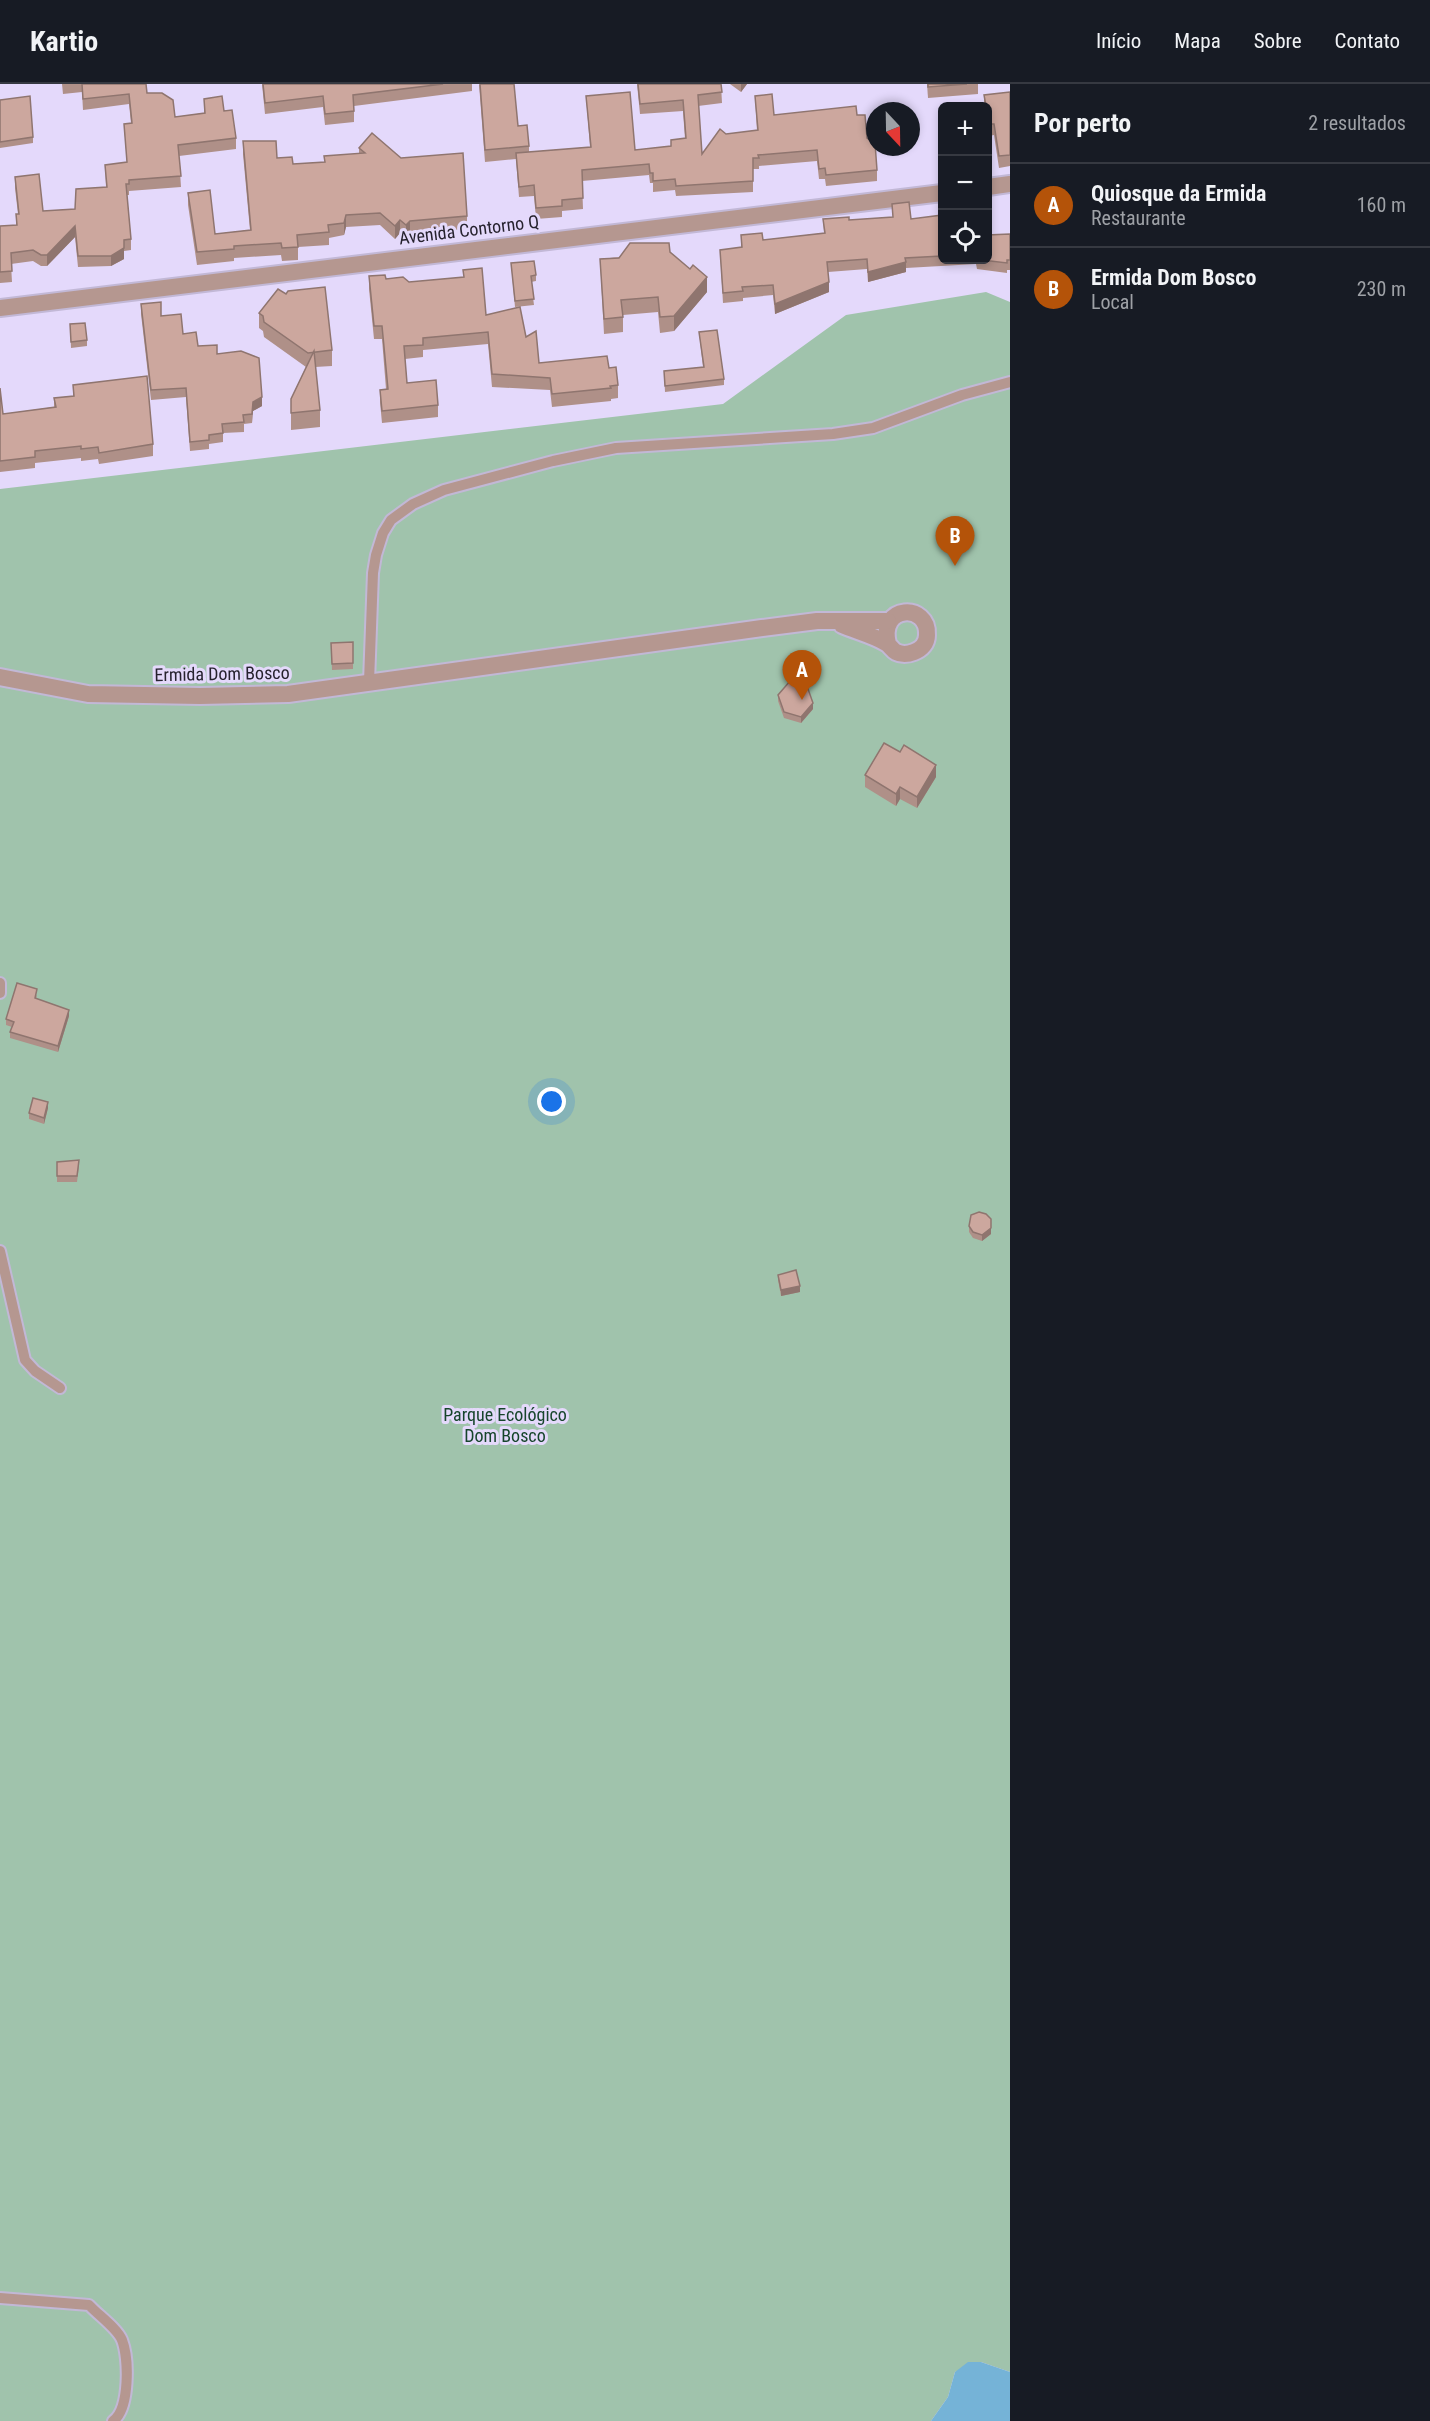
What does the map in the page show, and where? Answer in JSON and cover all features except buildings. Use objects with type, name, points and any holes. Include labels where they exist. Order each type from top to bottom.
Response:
[{"type":"street","points":[[992,186],[1010,184]]},
{"type":"street","name":"Avenida Contorno Q","points":[[0,308],[938,193]]},
{"type":"street","points":[[833,621],[888,644],[896,652],[908,655],[920,650],[927,640],[928,628],[921,617],[910,612],[898,613],[888,621],[885,632],[888,644]]},
{"type":"street","name":"Ermida Dom Bosco","points":[[0,677],[88,694],[200,696],[288,694],[762,628],[833,621],[888,621]]},
{"type":"lane","points":[[369,682],[372,573],[376,555],[383,533],[391,520],[413,504],[444,490],[553,461],[616,448],[833,434],[873,428],[962,394],[1010,382]]},
{"type":"lane","points":[[0,983],[0,993]]},
{"type":"lane","points":[[0,1251],[25,1360],[35,1371],[60,1388]]},
{"type":"lane","points":[[0,2298],[89,2305],[122,2339],[127,2392],[117,2418],[113,2421]]},
{"type":"green space","name":"Parque Ecológico Dom Bosco","points":[[986,292],[1010,302],[1010,2372],[981,2362],[955,2372],[948,2397],[931,2421],[0,2421],[0,489],[723,404],[846,315]]},
{"type":"water","points":[[968,2362],[981,2362],[1010,2372],[1010,2421],[931,2421],[948,2397],[955,2372]]},
{"type":"place","name":"Ermida Dom Bosco","points":[[955,566]]},
{"type":"place","name":"Quiosque da Ermida","points":[[802,700]]}]
